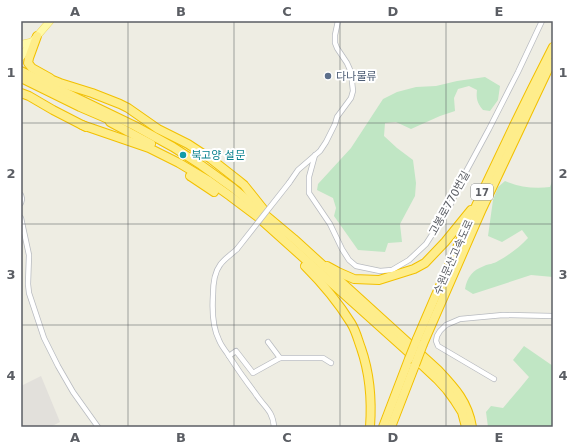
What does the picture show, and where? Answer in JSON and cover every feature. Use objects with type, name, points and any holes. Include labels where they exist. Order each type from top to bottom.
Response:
[{"type":"highway","points":[[35,39],[28,63],[32,68],[60,83]]},
{"type":"highway","name":"수원문산고속도로","points":[[383,427],[412,362],[478,201],[553,47]]},
{"type":"highway","name":"수원문산고속도로","points":[[420,342],[553,58]]},
{"type":"highway","points":[[21,66],[60,83],[120,104],[211,158],[244,186],[274,223]]},
{"type":"highway","points":[[21,71],[180,160],[212,181],[266,225],[323,285],[352,324],[359,340],[368,375],[371,412],[370,427]]},
{"type":"highway","points":[[21,78],[135,126],[173,147],[233,188],[294,240],[438,370],[460,395],[467,408],[472,427]]},
{"type":"highway","points":[[24,93],[92,130],[159,158],[227,199],[245,208]]},
{"type":"highway","points":[[92,112],[135,132],[193,164],[232,194],[245,208]]},
{"type":"highway","points":[[82,125],[149,148],[179,163],[230,196]]},
{"type":"highway","points":[[294,240],[322,262],[338,272],[354,279],[379,280],[414,269],[425,263],[445,242],[478,201]]},
{"type":"highway","points":[[266,225],[405,349],[448,390],[462,412],[466,427]]},
{"type":"highway","name":"수원문산고속도로","points":[[392,427],[412,362]]},
{"type":"main road","points":[[21,58],[50,21]]},
{"type":"main road","points":[[21,45],[35,39]]},
{"type":"street","points":[[274,427],[272,417],[268,409],[256,396],[219,340],[214,325],[212,307],[213,292],[219,266],[226,258],[238,249],[298,170],[315,155],[326,142],[337,117],[351,98],[353,91],[351,72],[335,43],[338,21]]},
{"type":"street","name":"고봉로770번길","points":[[315,155],[310,177],[309,193],[330,224],[349,260],[356,266],[380,271],[392,270],[409,260],[426,244],[448,210],[462,179],[518,72],[542,21]]},
{"type":"street","points":[[21,195],[21,203]]},
{"type":"street","points":[[21,218],[28,255],[29,293],[44,338],[73,392],[98,427]]},
{"type":"street","points":[[494,379],[438,346],[436,341],[440,331],[446,325],[460,319],[503,315],[553,316]]},
{"type":"street","points":[[268,342],[280,358]]},
{"type":"street","points":[[229,356],[236,351],[253,373],[280,358],[323,358],[332,363]]},
{"type":"shaded area","points":[[41,376],[60,422],[50,427],[21,427],[21,386]]},
{"type":"green space","points":[[485,77],[500,86],[498,100],[490,111],[483,110],[477,100],[477,90],[469,86],[458,89],[454,98],[455,111],[411,129],[396,122],[385,123],[384,136],[413,160],[416,183],[415,196],[400,224],[402,242],[388,243],[385,252],[358,250],[334,216],[336,208],[333,198],[317,190],[318,184],[351,148],[383,99],[397,92],[416,87],[436,86]]},
{"type":"green space","points":[[553,179],[553,277],[531,275],[473,294],[465,289],[467,281],[474,272],[506,256],[518,248],[528,238],[522,230],[502,242],[488,236],[493,200],[498,187],[505,181],[527,187],[550,187]]},
{"type":"green space","points":[[524,346],[553,366],[553,427],[488,427],[486,412],[491,406],[503,408],[529,377],[513,360]]},
{"type":"place","name":"다나물류","points":[[328,76]]},
{"type":"place","name":"북고양 설문","points":[[183,155]]}]
